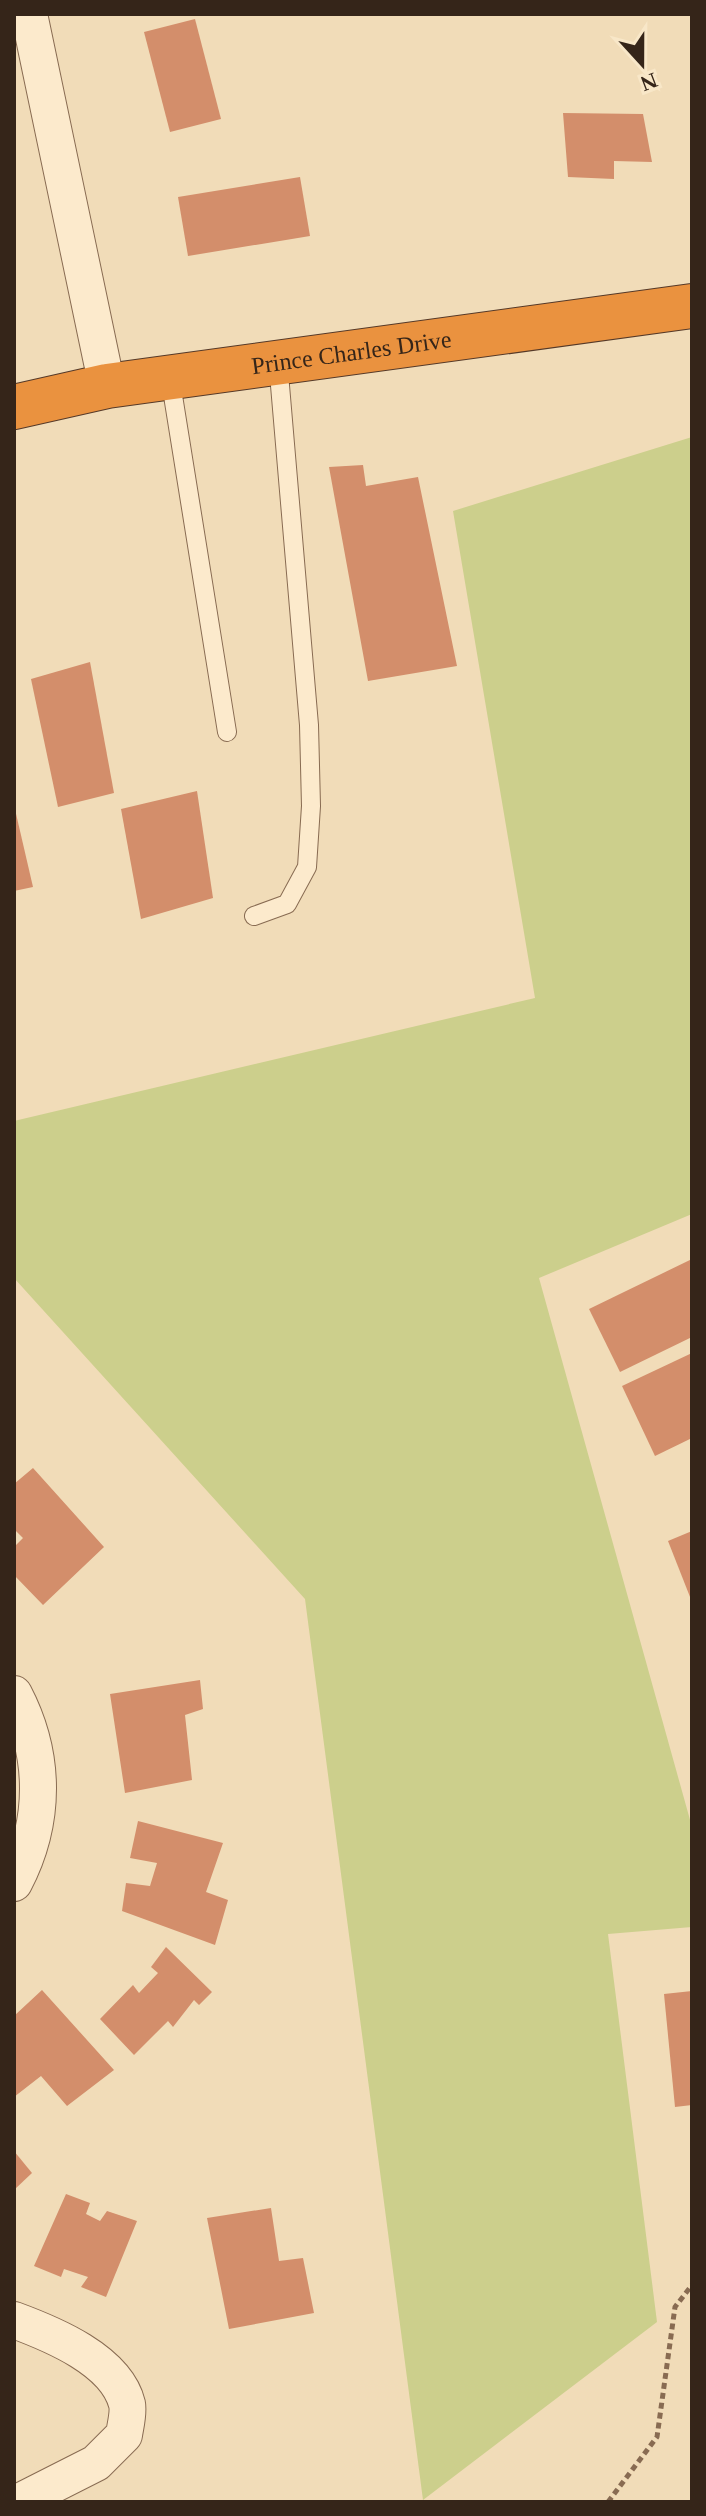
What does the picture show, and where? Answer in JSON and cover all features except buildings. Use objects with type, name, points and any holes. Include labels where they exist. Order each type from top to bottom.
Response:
[{"type":"highway","name":"Prince Charles Drive","points":[[14,407],[107,386],[692,306]]},
{"type":"street","points":[[29,14],[107,386]]},
{"type":"street","points":[[14,1694],[37,1751],[40,1797],[27,1854],[14,1883]]},
{"type":"street","points":[[14,2320],[64,2339],[108,2373],[127,2405],[124,2435],[96,2463],[19,2502]]},
{"type":"lane","points":[[254,916],[287,904],[307,867],[311,806],[309,725],[278,362]]},
{"type":"lane","points":[[170,377],[227,732]]},
{"type":"path","points":[[608,2502],[657,2437],[675,2307],[692,2285]]},
{"type":"green space","points":[[692,437],[692,1214],[539,1278],[692,1827],[692,1927],[608,1934],[657,2322],[423,2500],[305,1599],[14,1278],[14,1121],[535,998],[453,511]]}]
